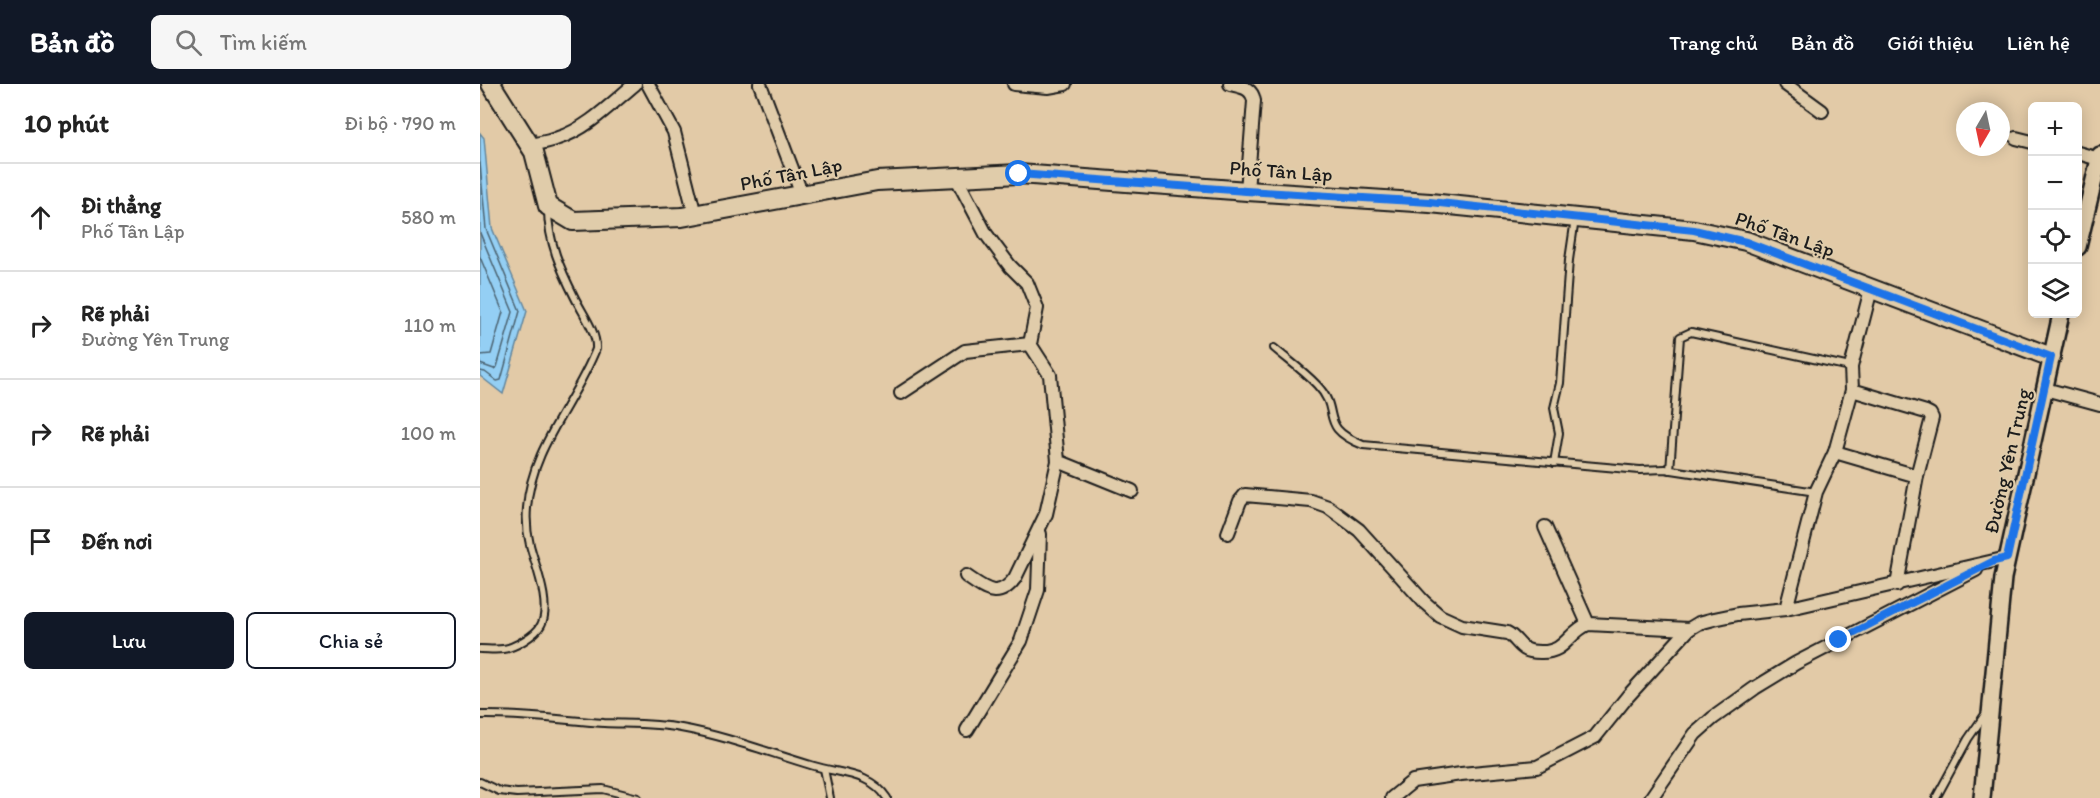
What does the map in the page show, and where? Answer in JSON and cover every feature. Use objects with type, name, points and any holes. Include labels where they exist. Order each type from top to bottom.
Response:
[{"type":"main road","points":[[491,84],[532,149],[548,206]]},
{"type":"main road","name":"Phố Tân Lập","points":[[548,206],[573,221],[682,218],[877,181],[1019,174],[1430,202],[1694,230],[1746,242],[2051,357]]},
{"type":"street","points":[[532,149],[572,133],[635,84]]},
{"type":"street","points":[[648,84],[674,132],[695,215]]},
{"type":"street","points":[[760,84],[802,195]]},
{"type":"street","points":[[1014,84],[1048,87],[1065,84]]},
{"type":"street","points":[[1230,84],[1247,89],[1253,95],[1254,100],[1246,191]]},
{"type":"street","points":[[1785,84],[1822,111]]},
{"type":"street","points":[[2016,138],[2028,141]]},
{"type":"street","points":[[2082,154],[2100,157],[2095,199],[2082,236]]},
{"type":"street","points":[[956,177],[986,234],[1027,283],[1037,308],[1030,344],[1050,375],[1059,461],[1040,530],[1009,586],[994,592],[986,590],[966,576]]},
{"type":"street","points":[[1786,609],[1816,492],[1835,452],[1852,390],[1851,367],[1871,289]]},
{"type":"street","name":"Đường Yên Trung","points":[[1982,798],[2003,578],[2000,560],[2045,389],[2060,318]]},
{"type":"street","points":[[901,393],[965,351],[1030,344]]},
{"type":"street","points":[[2045,389],[2100,404]]},
{"type":"street","points":[[1852,390],[1930,414],[1932,422],[1917,477],[1897,585]]},
{"type":"street","points":[[1835,452],[1917,477]]},
{"type":"street","points":[[1059,461],[1132,491]]},
{"type":"street","points":[[1228,533],[1240,501],[1245,495],[1320,503],[1350,521],[1424,602],[1450,621],[1473,629],[1508,633],[1528,651],[1548,653],[1559,649],[1576,630],[1588,624],[1689,628]]},
{"type":"street","points":[[1545,527],[1588,624]]},
{"type":"street","points":[[967,730],[1021,641],[1038,590],[1040,530]]},
{"type":"street","points":[[1392,798],[1413,781],[1537,767],[1595,737],[1689,628],[1699,623],[1738,614],[1786,609],[2000,560]]},
{"type":"street","points":[[1651,798],[1695,734],[1755,688],[1796,663],[2000,560]]},
{"type":"lane","points":[[480,649],[511,647],[538,630],[544,619],[542,585],[528,538],[528,500],[545,444],[596,349],[594,333],[573,296],[551,244],[548,231],[548,206]]},
{"type":"lane","points":[[1554,463],[1559,433],[1554,408],[1560,383],[1569,260],[1575,218]]},
{"type":"lane","points":[[1670,470],[1680,337],[1691,332],[1851,367]]},
{"type":"lane","points":[[1274,348],[1318,386],[1329,404],[1333,426],[1346,438],[1354,441],[1374,446],[1554,463],[1640,470],[1670,470],[1816,492]]},
{"type":"lane","points":[[1936,798],[1968,739],[1990,707]]},
{"type":"lane","points":[[480,715],[521,715],[606,723],[655,724],[682,728],[824,769],[852,774],[868,780],[887,798]]},
{"type":"lane","points":[[824,769],[830,798]]},
{"type":"lane","points":[[480,782],[499,791],[517,793],[603,789],[638,798]]},
{"type":"water","points":[[480,133],[484,138],[492,228],[527,311],[503,394],[480,376]]},
{"type":"route","points":[[1019,174],[1430,202],[1694,230],[1746,242],[2051,357],[2007,558],[1994,561],[1839,640]]}]
